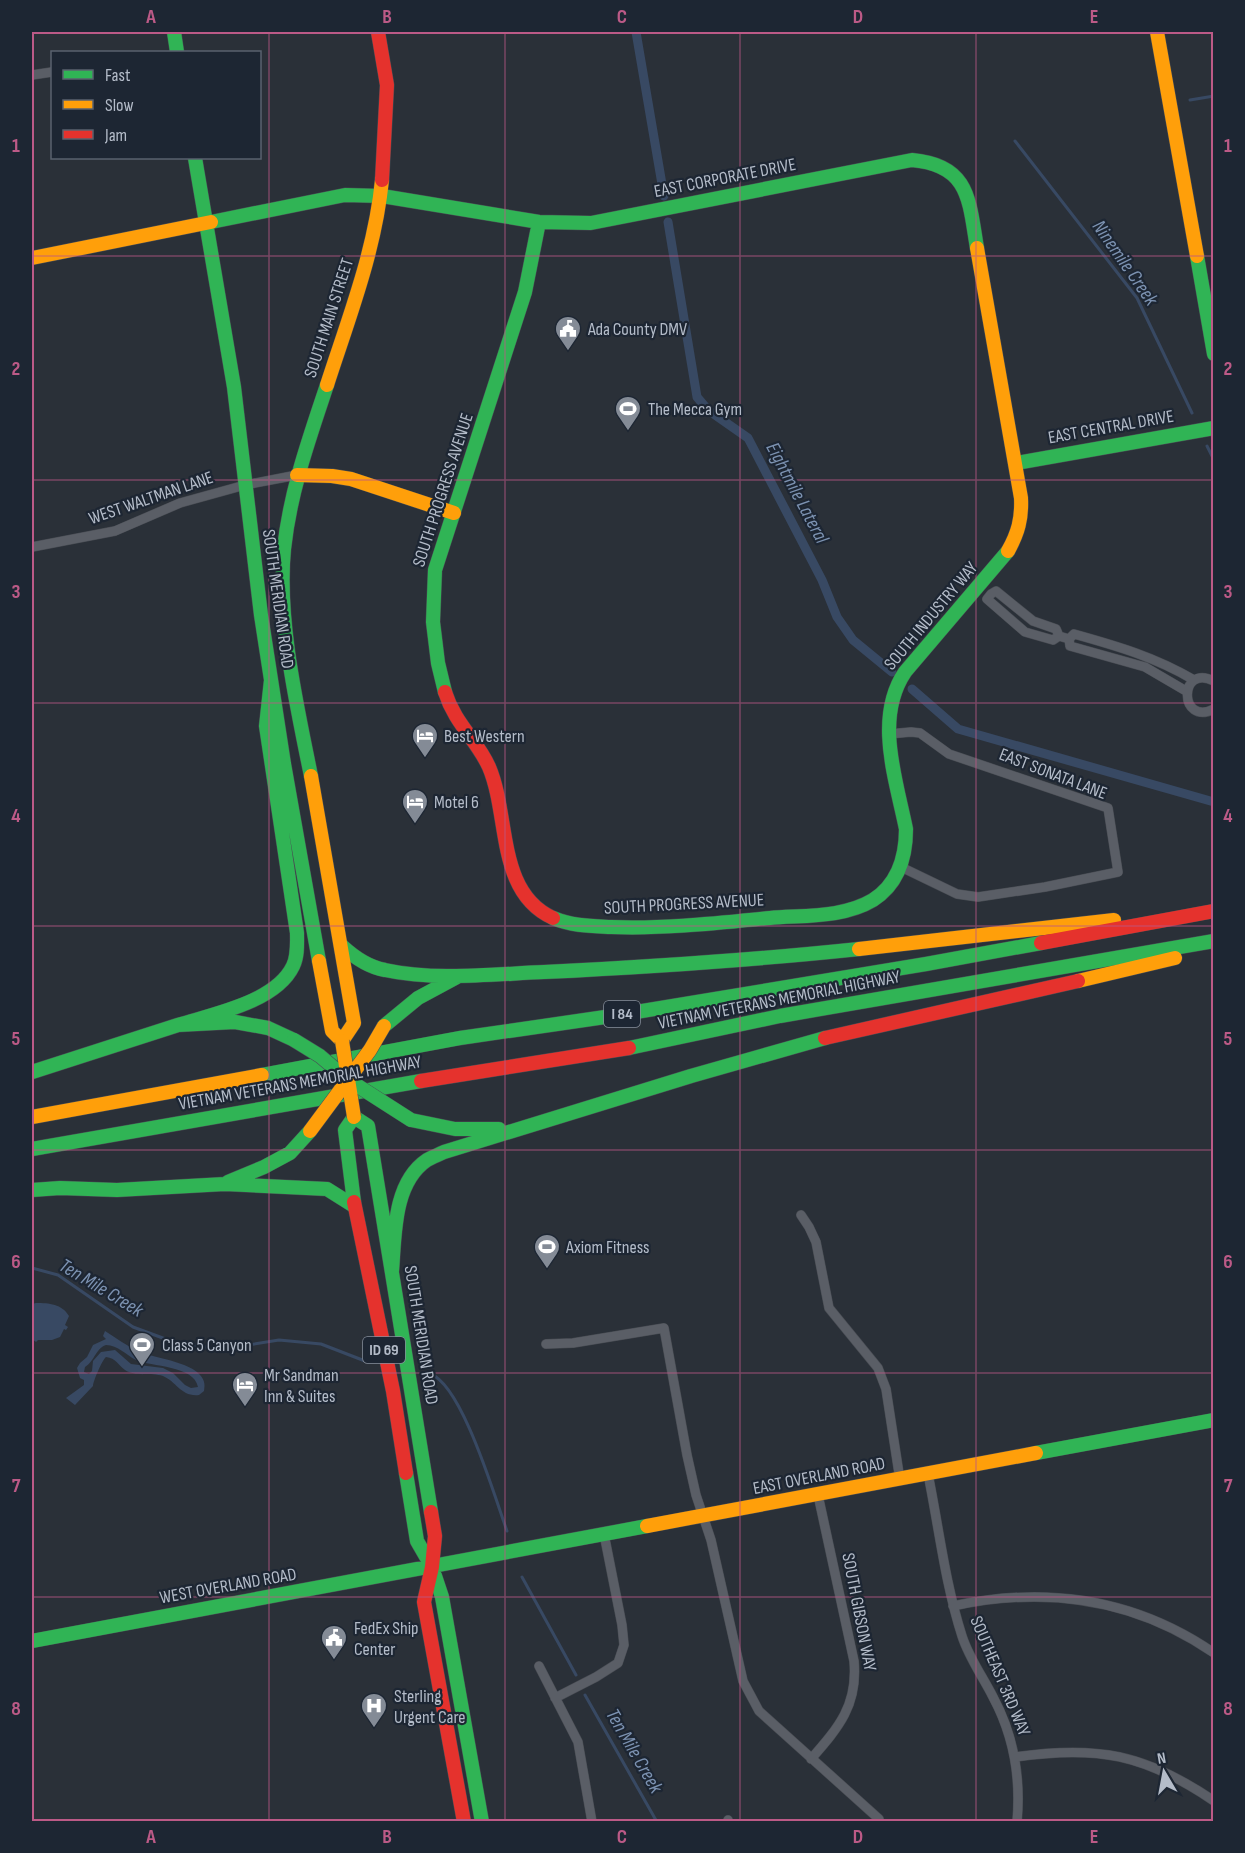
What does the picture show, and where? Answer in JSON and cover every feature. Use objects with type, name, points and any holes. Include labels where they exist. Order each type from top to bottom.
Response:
[{"type":"main road","points":[[174,32],[174,51]]},
{"type":"main road","name":"SOUTH MAIN STREET","points":[[284,612],[284,550],[297,476],[367,262],[382,196],[387,85],[378,32]]},
{"type":"main road","points":[[1156,32],[1214,354]]},
{"type":"main road","name":"SOUTH MERIDIAN ROAD","points":[[195,159],[234,387],[245,485],[284,764],[332,1031],[342,1041],[354,1117],[345,1130],[354,1206],[393,1391],[417,1541],[432,1568],[442,1597],[482,1821]]},
{"type":"main road","name":"EAST CORPORATE DRIVE","points":[[32,258],[345,195],[382,196],[539,222],[591,223],[912,160],[930,161],[942,166],[960,181],[970,206],[1016,463]]},
{"type":"main road","name":"SOUTH PROGRESS AVENUE","points":[[539,222],[525,292],[435,570],[431,604],[442,679],[452,712],[492,775],[497,789],[514,876],[519,888],[543,913],[564,922],[626,927],[718,923],[843,910]]},
{"type":"main road","name":"EAST CENTRAL DRIVE","points":[[1016,463],[1214,428]]},
{"type":"main road","name":"SOUTH INDUSTRY WAY","points":[[843,910],[874,899],[890,884],[901,867],[907,843],[889,734],[890,704],[899,681],[986,589],[1017,536],[1022,516],[1016,463]]},
{"type":"main road","points":[[297,476],[332,476],[351,479],[454,513]]},
{"type":"main road","points":[[245,485],[261,527],[278,659],[293,683]]},
{"type":"main road","name":"SOUTH MERIDIAN ROAD","points":[[284,612],[293,683],[329,872],[354,1023],[342,1041]]},
{"type":"main road","points":[[32,1072],[262,996],[282,981],[293,965],[297,950],[297,933],[266,726],[271,680]]},
{"type":"main road","points":[[342,946],[353,957],[374,968],[402,973],[460,975],[652,966],[946,941],[1214,907]]},
{"type":"main road","name":"VIETNAM VETERANS MEMORIAL HIGHWAY","points":[[32,1117],[460,1038],[612,1016],[937,962],[1214,911]]},
{"type":"main road","name":"VIETNAM VETERANS MEMORIAL HIGHWAY","points":[[32,1149],[470,1071],[618,1050],[780,1016],[1214,941]]},
{"type":"main road","points":[[392,1271],[398,1213],[403,1191],[411,1176],[424,1162],[444,1152],[538,1125],[683,1077],[797,1046],[901,1019],[1132,969],[1214,948]]},
{"type":"main road","points":[[225,1184],[290,1153],[310,1131],[370,1050],[384,1026],[407,1004],[434,987],[460,975]]},
{"type":"main road","points":[[178,1025],[235,1023],[268,1028],[320,1056],[348,1079],[411,1120],[441,1128],[480,1131],[538,1125]]},
{"type":"main road","name":"SOUTH MERIDIAN ROAD","points":[[354,1117],[368,1126],[435,1536],[432,1568],[424,1602],[464,1821]]},
{"type":"main road","points":[[32,1190],[128,1190],[225,1184],[327,1189],[354,1206]]},
{"type":"main road","name":"EAST OVERLAND ROAD","points":[[432,1568],[1214,1420]]},
{"type":"main road","name":"WEST OVERLAND ROAD","points":[[32,1641],[432,1568]]},
{"type":"street","points":[[32,75],[51,72]]},
{"type":"street","name":"WEST WALTMAN LANE","points":[[32,547],[115,531],[180,503],[245,485],[297,476]]},
{"type":"street","points":[[986,589],[996,591],[1034,621],[1056,629],[1059,636],[1053,640],[1025,632],[987,599],[986,589]]},
{"type":"street","points":[[1069,639],[1074,634],[1143,654],[1194,680]]},
{"type":"street","points":[[1059,636],[1069,639]]},
{"type":"street","points":[[1069,639],[1070,646],[1154,671],[1186,691]]},
{"type":"street","points":[[1214,681],[1205,677],[1194,680],[1186,691],[1187,701],[1194,709],[1204,712],[1214,709]]},
{"type":"street","name":"EAST SONATA LANE","points":[[889,734],[920,733],[949,754],[1108,808],[1118,873],[978,897],[957,894],[901,867]]},
{"type":"street","points":[[801,1215],[816,1242],[829,1308],[878,1368],[886,1389],[900,1480]]},
{"type":"street","points":[[546,1344],[573,1343],[664,1328],[687,1455],[711,1540],[743,1681],[759,1711],[879,1820]]},
{"type":"street","name":"SOUTHEAST 3RD WAY","points":[[928,1474],[953,1606],[971,1658],[1002,1715],[1015,1757],[1018,1791],[1017,1821]]},
{"type":"street","name":"SOUTH GIBSON WAY","points":[[811,1759],[837,1728],[848,1710],[856,1678],[818,1495]]},
{"type":"street","points":[[555,1698],[618,1663],[624,1645],[604,1534]]},
{"type":"street","points":[[953,1606],[987,1599],[1029,1596],[1092,1601],[1153,1620],[1214,1653]]},
{"type":"street","points":[[538,1666],[578,1742],[592,1821]]},
{"type":"street","points":[[1015,1757],[1087,1751],[1129,1758],[1179,1778],[1214,1801]]},
{"type":"water","points":[[32,1304],[59,1307],[69,1316],[65,1325],[68,1327],[64,1329],[60,1337],[36,1342],[32,1339]]},
{"type":"water","name":"Class 5 Canyon","points":[[105,1331],[137,1351],[190,1368],[204,1381],[204,1391],[199,1395],[188,1394],[163,1376],[129,1372],[115,1360],[106,1357],[93,1386],[75,1405],[66,1398],[84,1385],[84,1380],[80,1378],[77,1368],[87,1357],[93,1345],[106,1339],[103,1336]],"holes":[[[110,1345],[136,1360],[189,1374],[198,1387],[191,1388],[185,1385],[173,1373],[163,1368],[131,1364],[115,1350],[101,1352],[93,1361],[92,1371],[89,1374],[84,1372],[85,1367],[99,1349]]]},
{"type":"waterway","name":"Eightmile Lateral","points":[[636,32],[664,196]]},
{"type":"waterway","points":[[1190,100],[1214,96]]},
{"type":"waterway","name":"Ninemile Creek","points":[[1015,141],[1137,298],[1192,413]]},
{"type":"waterway","name":"Eightmile Lateral","points":[[668,222],[697,397],[708,410],[748,438],[822,580],[837,617],[853,640],[892,672]]},
{"type":"waterway","name":"Ninemile Creek","points":[[1207,446],[1214,460]]},
{"type":"waterway","name":"Eightmile Lateral","points":[[912,689],[958,729],[1214,802]]},
{"type":"waterway","name":"Ten Mile Creek","points":[[32,1268],[58,1275],[133,1327],[179,1344],[224,1349],[279,1340],[321,1344],[365,1361]]},
{"type":"waterway","name":"Ten Mile Creek","points":[[430,1374],[442,1382],[465,1419],[486,1469],[507,1531]]},
{"type":"waterway","name":"Ten Mile Creek","points":[[522,1577],[576,1675]]},
{"type":"waterway","name":"Ten Mile Creek","points":[[585,1695],[657,1822]]},
{"type":"traffic: fast","points":[[174,32],[177,51]]},
{"type":"traffic: fast","points":[[195,159],[234,387],[261,615],[284,764],[319,961]]},
{"type":"traffic: fast","points":[[211,222],[345,195],[382,196],[539,222],[591,223],[912,160],[931,163],[946,169],[956,178],[968,201],[977,248]]},
{"type":"traffic: fast","points":[[445,692],[438,663],[433,622],[435,570],[525,292],[539,222]]},
{"type":"traffic: fast","points":[[1197,256],[1214,354]]},
{"type":"traffic: fast","points":[[311,776],[286,634],[283,605],[284,549],[295,486],[327,385]]},
{"type":"traffic: fast","points":[[1016,463],[1214,428]]},
{"type":"traffic: fast","points":[[553,918],[574,924],[596,926],[691,925],[836,913],[861,906],[882,894],[899,869],[906,839],[890,749],[891,709],[896,690],[905,672],[1008,551]]},
{"type":"traffic: fast","points":[[178,1025],[258,998],[285,978],[296,958],[297,933],[266,726],[271,680]]},
{"type":"traffic: fast","points":[[629,1048],[780,1016],[1214,941]]},
{"type":"traffic: fast","points":[[262,1075],[460,1038],[612,1016],[1041,943]]},
{"type":"traffic: fast","points":[[342,946],[362,961],[379,969],[444,976],[662,965],[859,949]]},
{"type":"traffic: fast","points":[[384,1026],[418,998],[457,977]]},
{"type":"traffic: fast","points":[[32,1072],[178,1025],[235,1022],[268,1028],[294,1040]]},
{"type":"traffic: fast","points":[[392,1271],[395,1226],[402,1196],[416,1170],[429,1159],[444,1152],[691,1076],[825,1038]]},
{"type":"traffic: fast","points":[[294,1040],[320,1056],[347,1079],[411,1120]]},
{"type":"traffic: fast","points":[[32,1149],[421,1081]]},
{"type":"traffic: fast","points":[[354,1202],[345,1130],[354,1117],[368,1126],[431,1512]]},
{"type":"traffic: fast","points":[[411,1120],[455,1129],[499,1129]]},
{"type":"traffic: fast","points":[[228,1182],[290,1153],[310,1131]]},
{"type":"traffic: fast","points":[[32,1190],[60,1188],[117,1190],[225,1184],[327,1189],[354,1206]]},
{"type":"traffic: fast","points":[[1036,1453],[1214,1420]]},
{"type":"traffic: fast","points":[[406,1473],[417,1541],[432,1567],[442,1597],[482,1822]]},
{"type":"traffic: fast","points":[[32,1641],[647,1526]]},
{"type":"traffic: slow","points":[[1157,32],[1197,256]]},
{"type":"traffic: slow","points":[[327,385],[374,232],[382,180]]},
{"type":"traffic: slow","points":[[32,258],[211,222]]},
{"type":"traffic: slow","points":[[977,248],[1021,498],[1019,526],[1008,551]]},
{"type":"traffic: slow","points":[[297,475],[351,479],[454,513]]},
{"type":"traffic: slow","points":[[311,776],[354,1023],[342,1041],[332,1031],[319,961]]},
{"type":"traffic: slow","points":[[859,949],[1114,920]]},
{"type":"traffic: slow","points":[[1078,981],[1175,958]]},
{"type":"traffic: slow","points":[[310,1131],[370,1050],[384,1026]]},
{"type":"traffic: slow","points":[[342,1041],[354,1117]]},
{"type":"traffic: slow","points":[[32,1117],[262,1075]]},
{"type":"traffic: slow","points":[[647,1526],[1036,1453]]},
{"type":"traffic: jam","points":[[378,32],[387,85],[382,180]]},
{"type":"traffic: jam","points":[[445,692],[454,713],[489,767],[513,872],[522,890],[535,906],[553,918]]},
{"type":"traffic: jam","points":[[1041,943],[1214,911]]},
{"type":"traffic: jam","points":[[825,1038],[1078,981]]},
{"type":"traffic: jam","points":[[421,1081],[629,1048]]},
{"type":"traffic: jam","points":[[354,1202],[393,1391],[406,1473]]},
{"type":"traffic: jam","points":[[431,1512],[435,1536],[432,1567],[424,1602],[464,1822]]},
{"type":"place","name":"Ada County DMV","points":[[568,352]]},
{"type":"place","name":"The Mecca Gym","points":[[628,432]]},
{"type":"place","name":"Best Western","points":[[425,759]]},
{"type":"place","name":"Motel 6","points":[[415,825]]},
{"type":"place","name":"Axiom Fitness","points":[[547,1270]]},
{"type":"place","name":"Class 5 Canyon","points":[[142,1368]]},
{"type":"place","name":"Mr Sandman Inn & Suites","points":[[245,1408]]},
{"type":"place","name":"FedEx Ship Center","points":[[334,1661]]},
{"type":"place","name":"Sterling Urgent Care","points":[[374,1729]]}]
